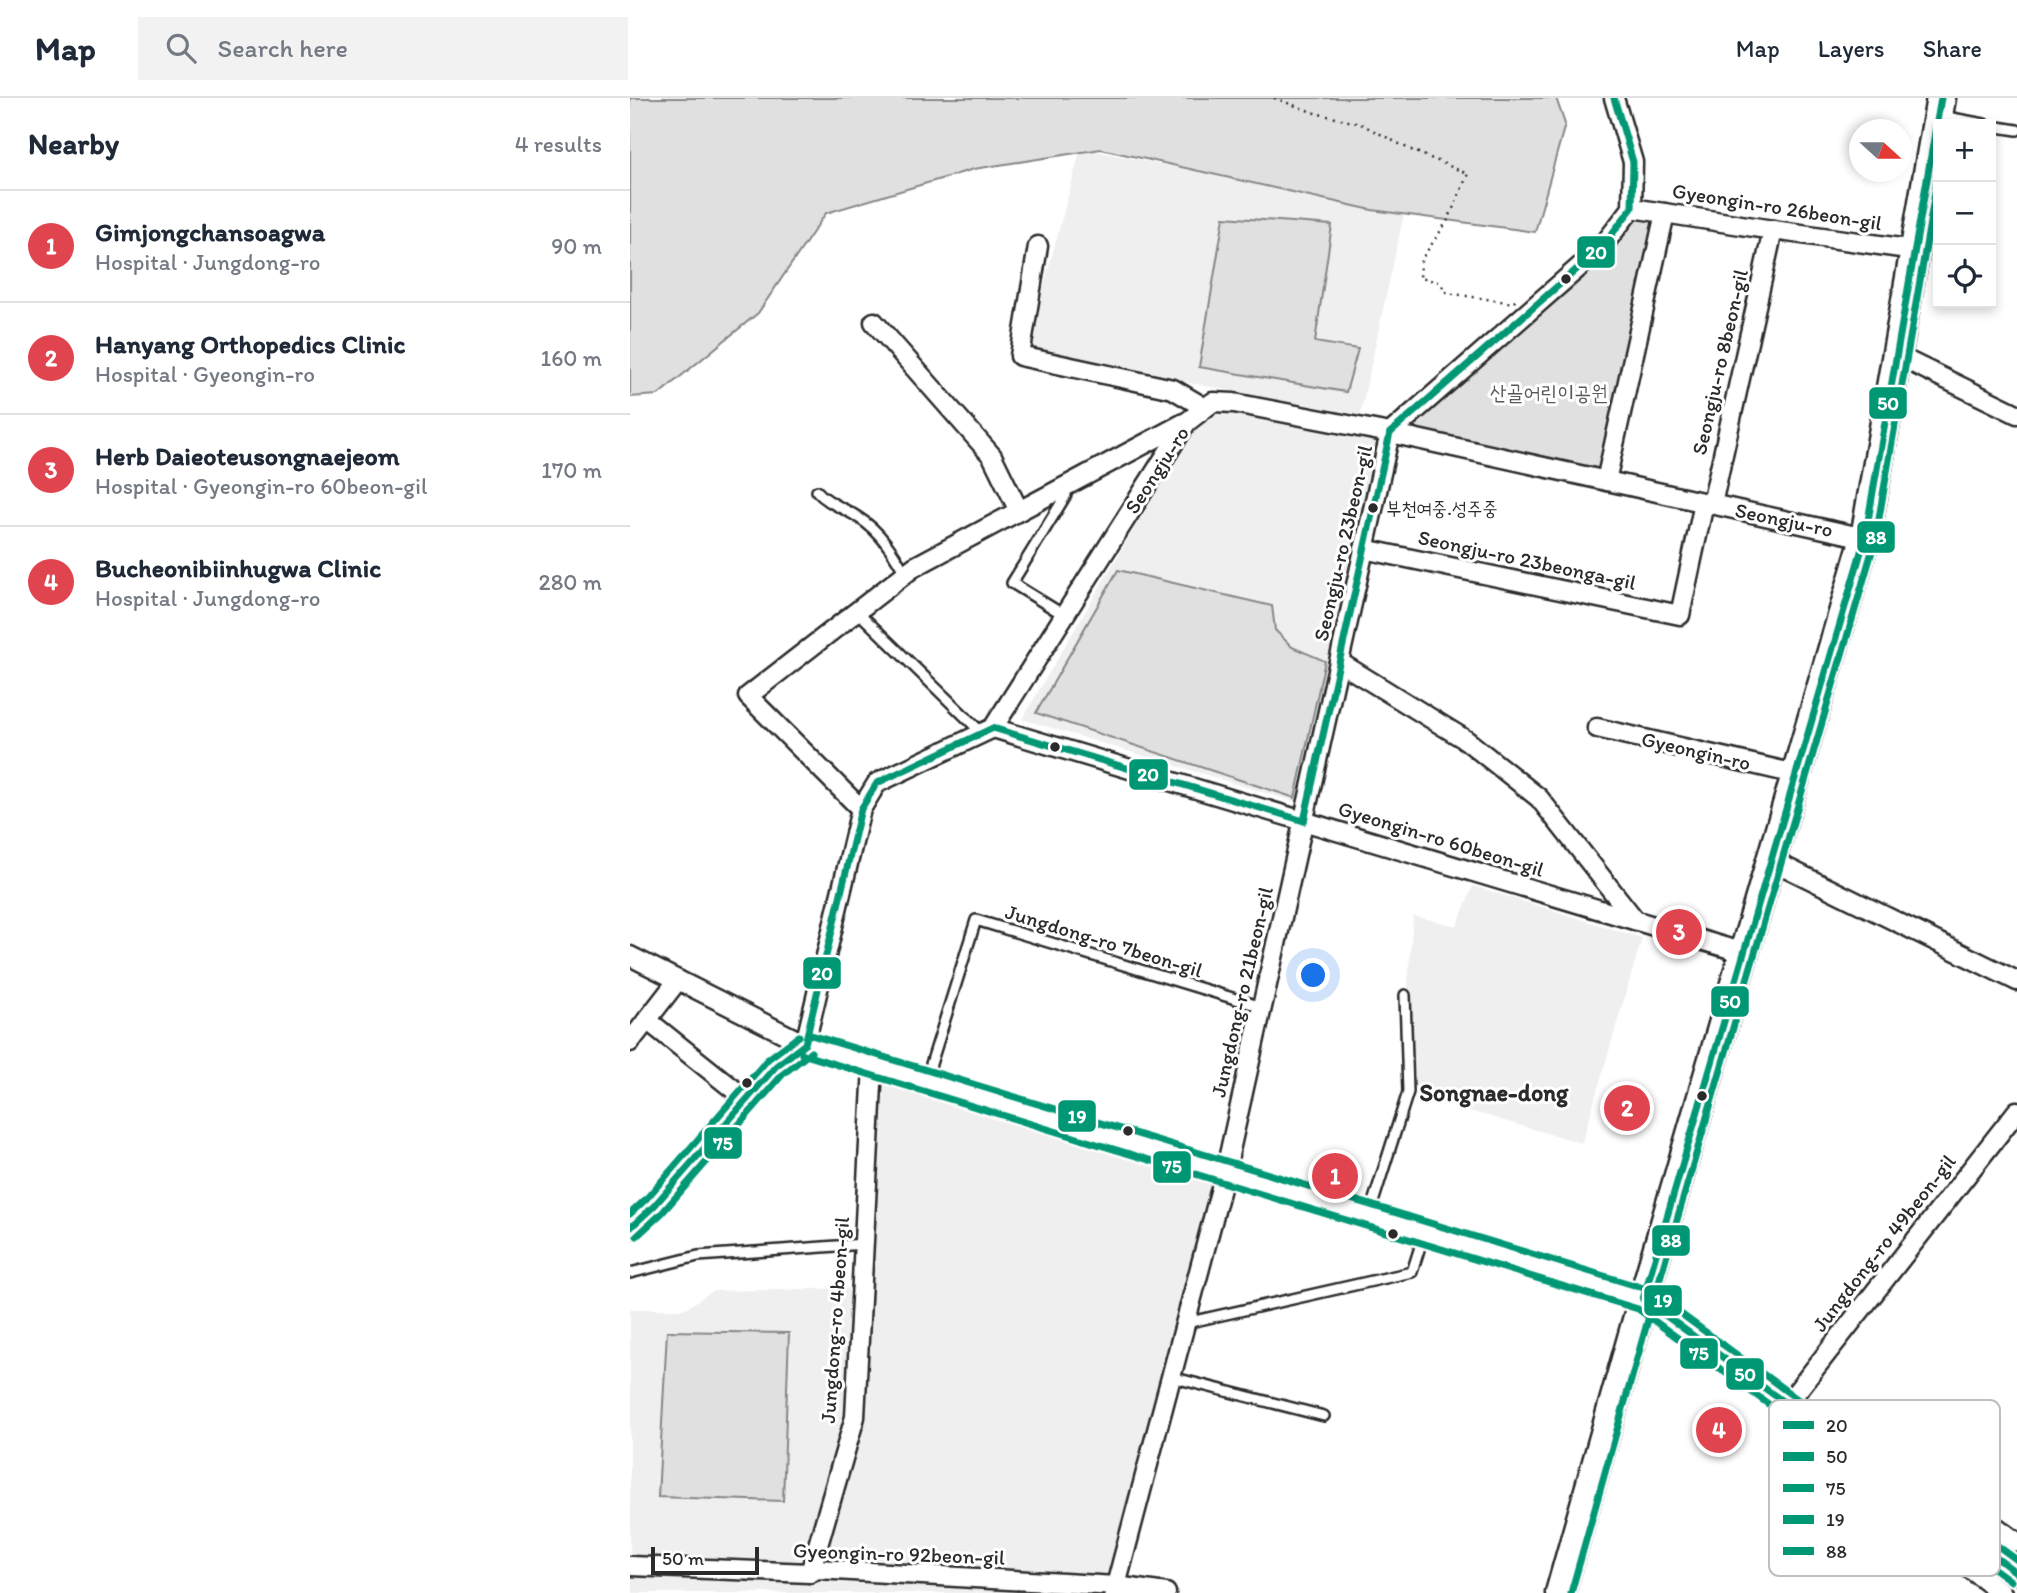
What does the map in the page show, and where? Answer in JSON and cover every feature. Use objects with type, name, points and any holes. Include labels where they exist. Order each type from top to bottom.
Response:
[{"type":"main road","points":[[1560,1593],[1865,538],[1940,107]]},
{"type":"street","points":[[1390,433],[1601,248],[1632,208],[1633,162],[1614,98]]},
{"type":"street","name":"Gyeongin-ro 26beon-gil","points":[[1632,208],[1915,250]]},
{"type":"street","points":[[1606,481],[1665,213]]},
{"type":"street","name":"Seongju-ro 8beon-gil","points":[[1708,504],[1773,230]]},
{"type":"street","points":[[1038,246],[1020,356],[1173,389],[1205,408]]},
{"type":"street","points":[[874,322],[992,456],[1019,511]]},
{"type":"street","points":[[1896,355],[2017,414]]},
{"type":"street","name":"Seongju-ro","points":[[987,731],[1187,422],[1213,402],[1234,403],[1390,433],[1865,538]]},
{"type":"street","points":[[861,809],[748,696],[914,566],[1187,422]]},
{"type":"street","name":"Seongju-ro 23beon-gil","points":[[1304,821],[1390,433]]},
{"type":"street","name":"Seongju-ro 23beonga-gil","points":[[1364,549],[1680,615],[1708,504]]},
{"type":"street","name":"Seongju-ro 23beon-gil","points":[[1339,662],[1466,740]]},
{"type":"street","name":"Gyeongin-ro","points":[[1597,728],[1796,774]]},
{"type":"street","points":[[632,1223],[654,1206],[776,1066],[805,1044],[861,809],[877,783],[987,731]]},
{"type":"street","name":"Gyeongin-ro 60beon-gil","points":[[987,731],[1304,821],[1744,953]]},
{"type":"street","name":"Gyeongin-ro 60beon-gil","points":[[1466,740],[1539,798],[1635,920]]},
{"type":"street","name":"Jungdong-ro 21beon-gil","points":[[1115,1590],[1225,1173],[1304,821]]},
{"type":"street","points":[[1771,860],[2017,981]]},
{"type":"street","points":[[630,956],[805,1044],[1643,1299],[1782,1400]]},
{"type":"street","points":[[630,1042],[678,980]]},
{"type":"street","points":[[648,1020],[747,1100]]},
{"type":"street","name":"Jungdong-ro 4beon-gil","points":[[810,1573],[855,1417],[873,1065]]},
{"type":"street","name":"Jungdong-ro 49beon-gil","points":[[1790,1400],[2017,1111]]},
{"type":"street","points":[[2000,1530],[2017,1542]]},
{"type":"street","points":[[2000,1561],[2017,1573]]},
{"type":"street","name":"Gyeongin-ro 92beon-gil","points":[[630,1566],[810,1573],[817,1569],[1166,1593]]},
{"type":"street","points":[[1979,1576],[2001,1593]]},
{"type":"lane","points":[[1940,107],[1971,119]]},
{"type":"lane","points":[[1996,126],[2017,130]]},
{"type":"lane","points":[[1064,487],[1066,495],[1012,583],[1064,615]]},
{"type":"lane","points":[[817,491],[822,498],[860,518],[869,526],[887,543],[905,573]]},
{"type":"lane","points":[[857,611],[987,731]]},
{"type":"lane","name":"Jungdong-ro 7beon-gil","points":[[926,1081],[975,920],[1262,1007]]},
{"type":"lane","points":[[1368,1216],[1408,1093],[1405,995]]},
{"type":"lane","points":[[1186,1322],[1412,1272],[1424,1234]]},
{"type":"lane","points":[[630,1273],[698,1256],[864,1244]]},
{"type":"lane","points":[[1171,1377],[1324,1416]]},
{"type":"path","points":[[1274,98],[1315,113],[1361,124],[1409,149],[1468,174],[1448,220],[1421,260],[1420,278],[1440,282],[1447,293],[1455,295],[1513,303],[1516,298],[1521,299],[1528,292],[1546,297]]},
{"type":"shaded area","points":[[1081,148],[1404,214],[1360,415],[1026,352]]},
{"type":"shaded area","points":[[1220,409],[1382,439],[1302,804],[1022,719],[1192,430]]},
{"type":"shaded area","points":[[1473,886],[1642,938],[1582,1143],[1417,1096],[1408,983],[1413,916],[1457,926]]},
{"type":"shaded area","points":[[882,1067],[1225,1173],[1118,1579],[817,1569],[855,1417]]},
{"type":"shaded area","points":[[856,1288],[848,1415],[805,1569],[630,1561],[630,1309],[684,1309],[713,1291]]},
{"type":"shaded area","points":[[630,1573],[1074,1593],[630,1593]]},
{"type":"green space","points":[[630,98],[1556,98],[1565,124],[1535,232],[1372,210],[1101,149],[974,169],[826,213],[758,313],[658,395],[630,397]]},
{"type":"green space","name":"산골어린이공원","points":[[1634,212],[1660,216],[1603,477],[1399,431]]},
{"type":"green space","points":[[1224,217],[1332,225],[1315,342],[1358,349],[1346,392],[1199,367]]},
{"type":"green space","points":[[1118,570],[1272,606],[1275,630],[1292,647],[1325,661],[1295,798],[1036,713]]},
{"type":"green space","points":[[667,1331],[789,1333],[783,1501],[658,1497]]},
{"type":"transit line","name":"20","points":[[1390,433],[1601,248],[1632,208],[1633,162],[1614,98]]},
{"type":"transit line","name":"50","points":[[1643,1299],[1865,538],[1941,98]]},
{"type":"transit line","name":"88","points":[[1571,1593],[1875,541],[1937,182]]},
{"type":"transit line","name":"20","points":[[1304,821],[1390,433]]},
{"type":"transit line","name":"20","points":[[993,728],[1304,821]]},
{"type":"transit line","name":"20","points":[[630,1228],[654,1206],[776,1066],[805,1044],[861,809],[877,783],[993,728]]},
{"type":"transit line","name":"19","points":[[808,1034],[1647,1289],[1799,1400]]},
{"type":"transit line","name":"19","points":[[630,1214],[768,1059],[799,1036]]},
{"type":"transit line","name":"75","points":[[637,1236],[662,1213],[783,1074],[811,1052]]},
{"type":"transit line","name":"75","points":[[802,1054],[1638,1309],[1769,1405]]},
{"type":"transit line","name":"50","points":[[1643,1299],[1781,1400]]},
{"type":"transit line","name":"19","points":[[2000,1548],[2017,1560]]},
{"type":"transit line","name":"50","points":[[2000,1561],[2017,1573]]},
{"type":"transit line","name":"75","points":[[2000,1573],[2011,1581]]},
{"type":"place","name":"부천여중.성주중","points":[[1373,508]]},
{"type":"place","name":"Herb Daieoteusongnaejeom","points":[[1679,932]]},
{"type":"place","name":"Hanyang Orthopedics Clinic","points":[[1627,1108]]},
{"type":"place","name":"Gimjongchansoagwa","points":[[1335,1176]]},
{"type":"place","name":"Bucheonibiinhugwa Clinic","points":[[1719,1430]]},
{"type":"district","name":"Songnae-dong","points":[[1494,1093]]}]
